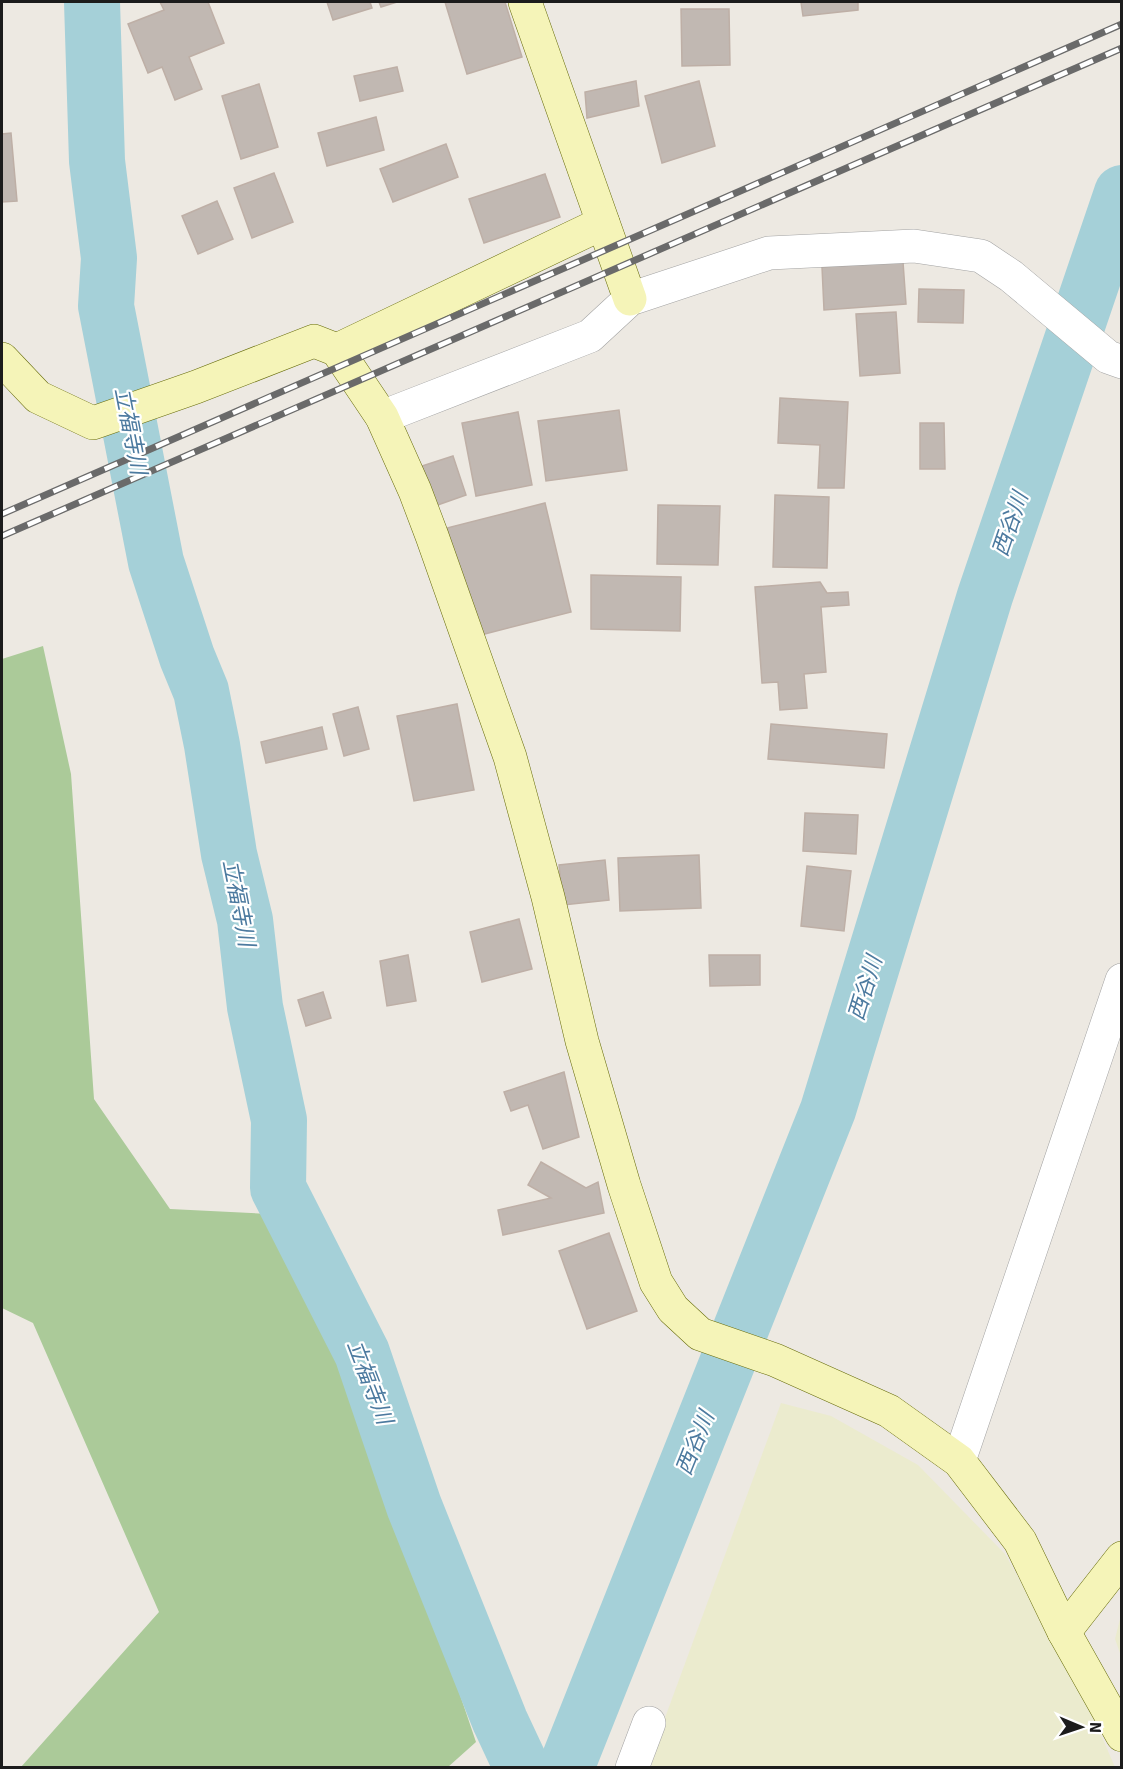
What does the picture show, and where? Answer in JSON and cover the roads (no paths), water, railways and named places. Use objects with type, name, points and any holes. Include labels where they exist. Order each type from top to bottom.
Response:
[{"type":"street","points":[[525,2],[630,299]]},
{"type":"street","points":[[337,350],[603,223]]},
{"type":"street","points":[[382,417],[590,336],[630,299],[769,254],[914,246],[981,256],[1011,276],[1115,359]]},
{"type":"street","points":[[2,359],[38,397],[93,423],[196,387],[314,341],[337,350],[382,417],[415,491],[510,757],[548,897],[582,1041],[624,1185],[656,1282],[673,1309],[700,1334],[775,1360],[889,1411],[959,1461],[1020,1542],[1064,1632],[1122,1735]]},
{"type":"street","points":[[959,1461],[1122,980]]},
{"type":"street","points":[[1064,1632],[1122,1558]]},
{"type":"street","points":[[632,1767],[649,1723]]},
{"type":"waterway","name":"立福寺川","points":[[92,2],[97,161],[109,258],[106,306],[156,562],[187,657],[201,691],[212,745],[229,854],[245,920],[255,1007],[279,1120],[278,1188],[362,1353],[414,1506],[500,1721],[522,1768]]},
{"type":"waterway","name":"西谷川","points":[[566,1768],[828,1110],[985,596],[1122,193]]},
{"type":"railway","points":[[2,514],[1122,24]]},
{"type":"railway","points":[[2,536],[1122,48]]}]
